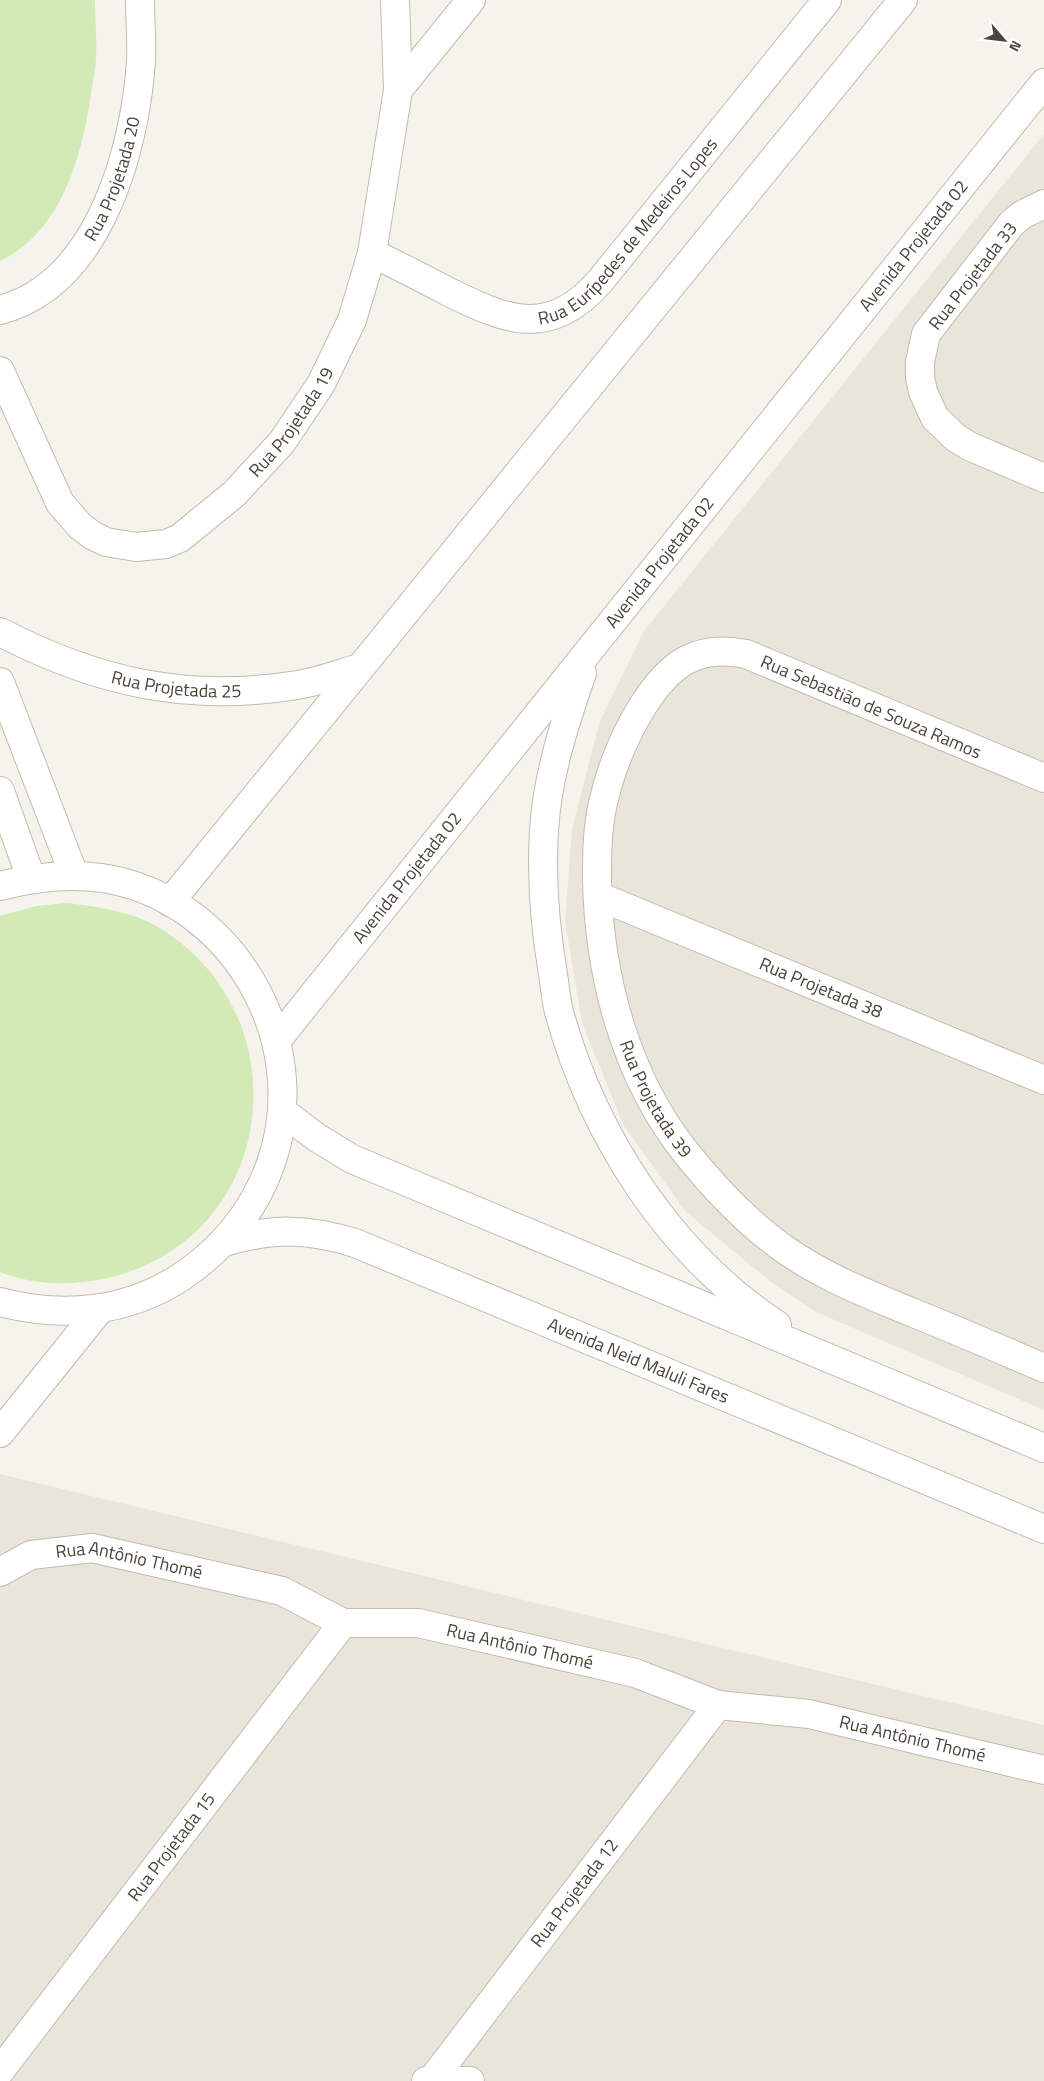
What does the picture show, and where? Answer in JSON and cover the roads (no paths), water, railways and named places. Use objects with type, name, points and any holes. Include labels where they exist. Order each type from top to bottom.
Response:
[{"type":"street","name":"Rua Projetada 20","points":[[0,310],[31,296],[54,280],[75,260],[105,213],[130,138],[141,61],[140,0]]},
{"type":"street","name":"Rua Projetada 19","points":[[0,371],[60,503],[74,521],[92,535],[120,545],[151,547],[166,544],[180,538],[234,494],[282,442],[321,384],[352,320],[372,253],[398,90],[395,0]]},
{"type":"street","points":[[398,90],[471,0]]},
{"type":"street","name":"Rua Eurípedes de Medeiros Lopes","points":[[372,253],[499,315],[541,318],[569,309],[601,280],[827,0]]},
{"type":"street","points":[[170,902],[903,0]]},
{"type":"street","name":"Avenida Projetada 02","points":[[277,1040],[588,655],[1044,83]]},
{"type":"street","name":"Rua Projetada 33","points":[[1044,204],[1022,215],[1012,223],[926,334],[920,362],[923,392],[935,418],[956,438],[969,446],[1044,478]]},
{"type":"street","name":"Rua Projetada 25","points":[[0,632],[51,657],[110,678],[172,689],[235,692],[298,685],[359,668]]},
{"type":"street","name":"Rua Sebastião de Souza Ramos","points":[[696,656],[721,651],[746,654],[1044,778]]},
{"type":"street","points":[[588,655],[559,741],[544,830],[544,921],[559,1011],[588,1096],[631,1176],[686,1248],[753,1309],[829,1358]]},
{"type":"street","name":"Rua Projetada 39","points":[[696,656],[673,668],[660,681],[632,723],[614,763],[602,804],[597,847],[598,896],[604,961],[621,1029],[648,1094],[686,1153],[732,1206],[786,1250],[846,1286],[1044,1368]]},
{"type":"street","points":[[0,682],[74,875]]},
{"type":"street","points":[[0,791],[31,878]]},
{"type":"street","points":[[0,886],[31,878],[74,875],[103,878],[138,887],[170,902],[201,921],[227,946],[248,975],[266,1006],[277,1040],[283,1076],[283,1112],[276,1148],[264,1182],[247,1214],[224,1242],[198,1266],[168,1286],[134,1300],[100,1309],[64,1312],[28,1309],[0,1302]]},
{"type":"street","name":"Rua Projetada 38","points":[[598,896],[1044,1080]]},
{"type":"street","points":[[283,1112],[316,1137],[352,1159],[1044,1448]]},
{"type":"street","name":"Avenida Neid Maluli Fares","points":[[224,1242],[250,1234],[294,1230],[329,1235],[355,1243],[1044,1529]]},
{"type":"street","points":[[0,1433],[100,1309]]},
{"type":"street","name":"Rua Antônio Thomé","points":[[0,1572],[31,1555],[92,1548],[282,1591],[343,1623],[418,1624],[635,1673],[718,1706],[809,1714],[1044,1770]]},
{"type":"street","name":"Rua Projetada 15","points":[[0,2071],[343,1623]]},
{"type":"street","name":"Rua Projetada 12","points":[[429,2081],[718,1706]]},
{"type":"street","points":[[429,2081],[470,2081]]}]
